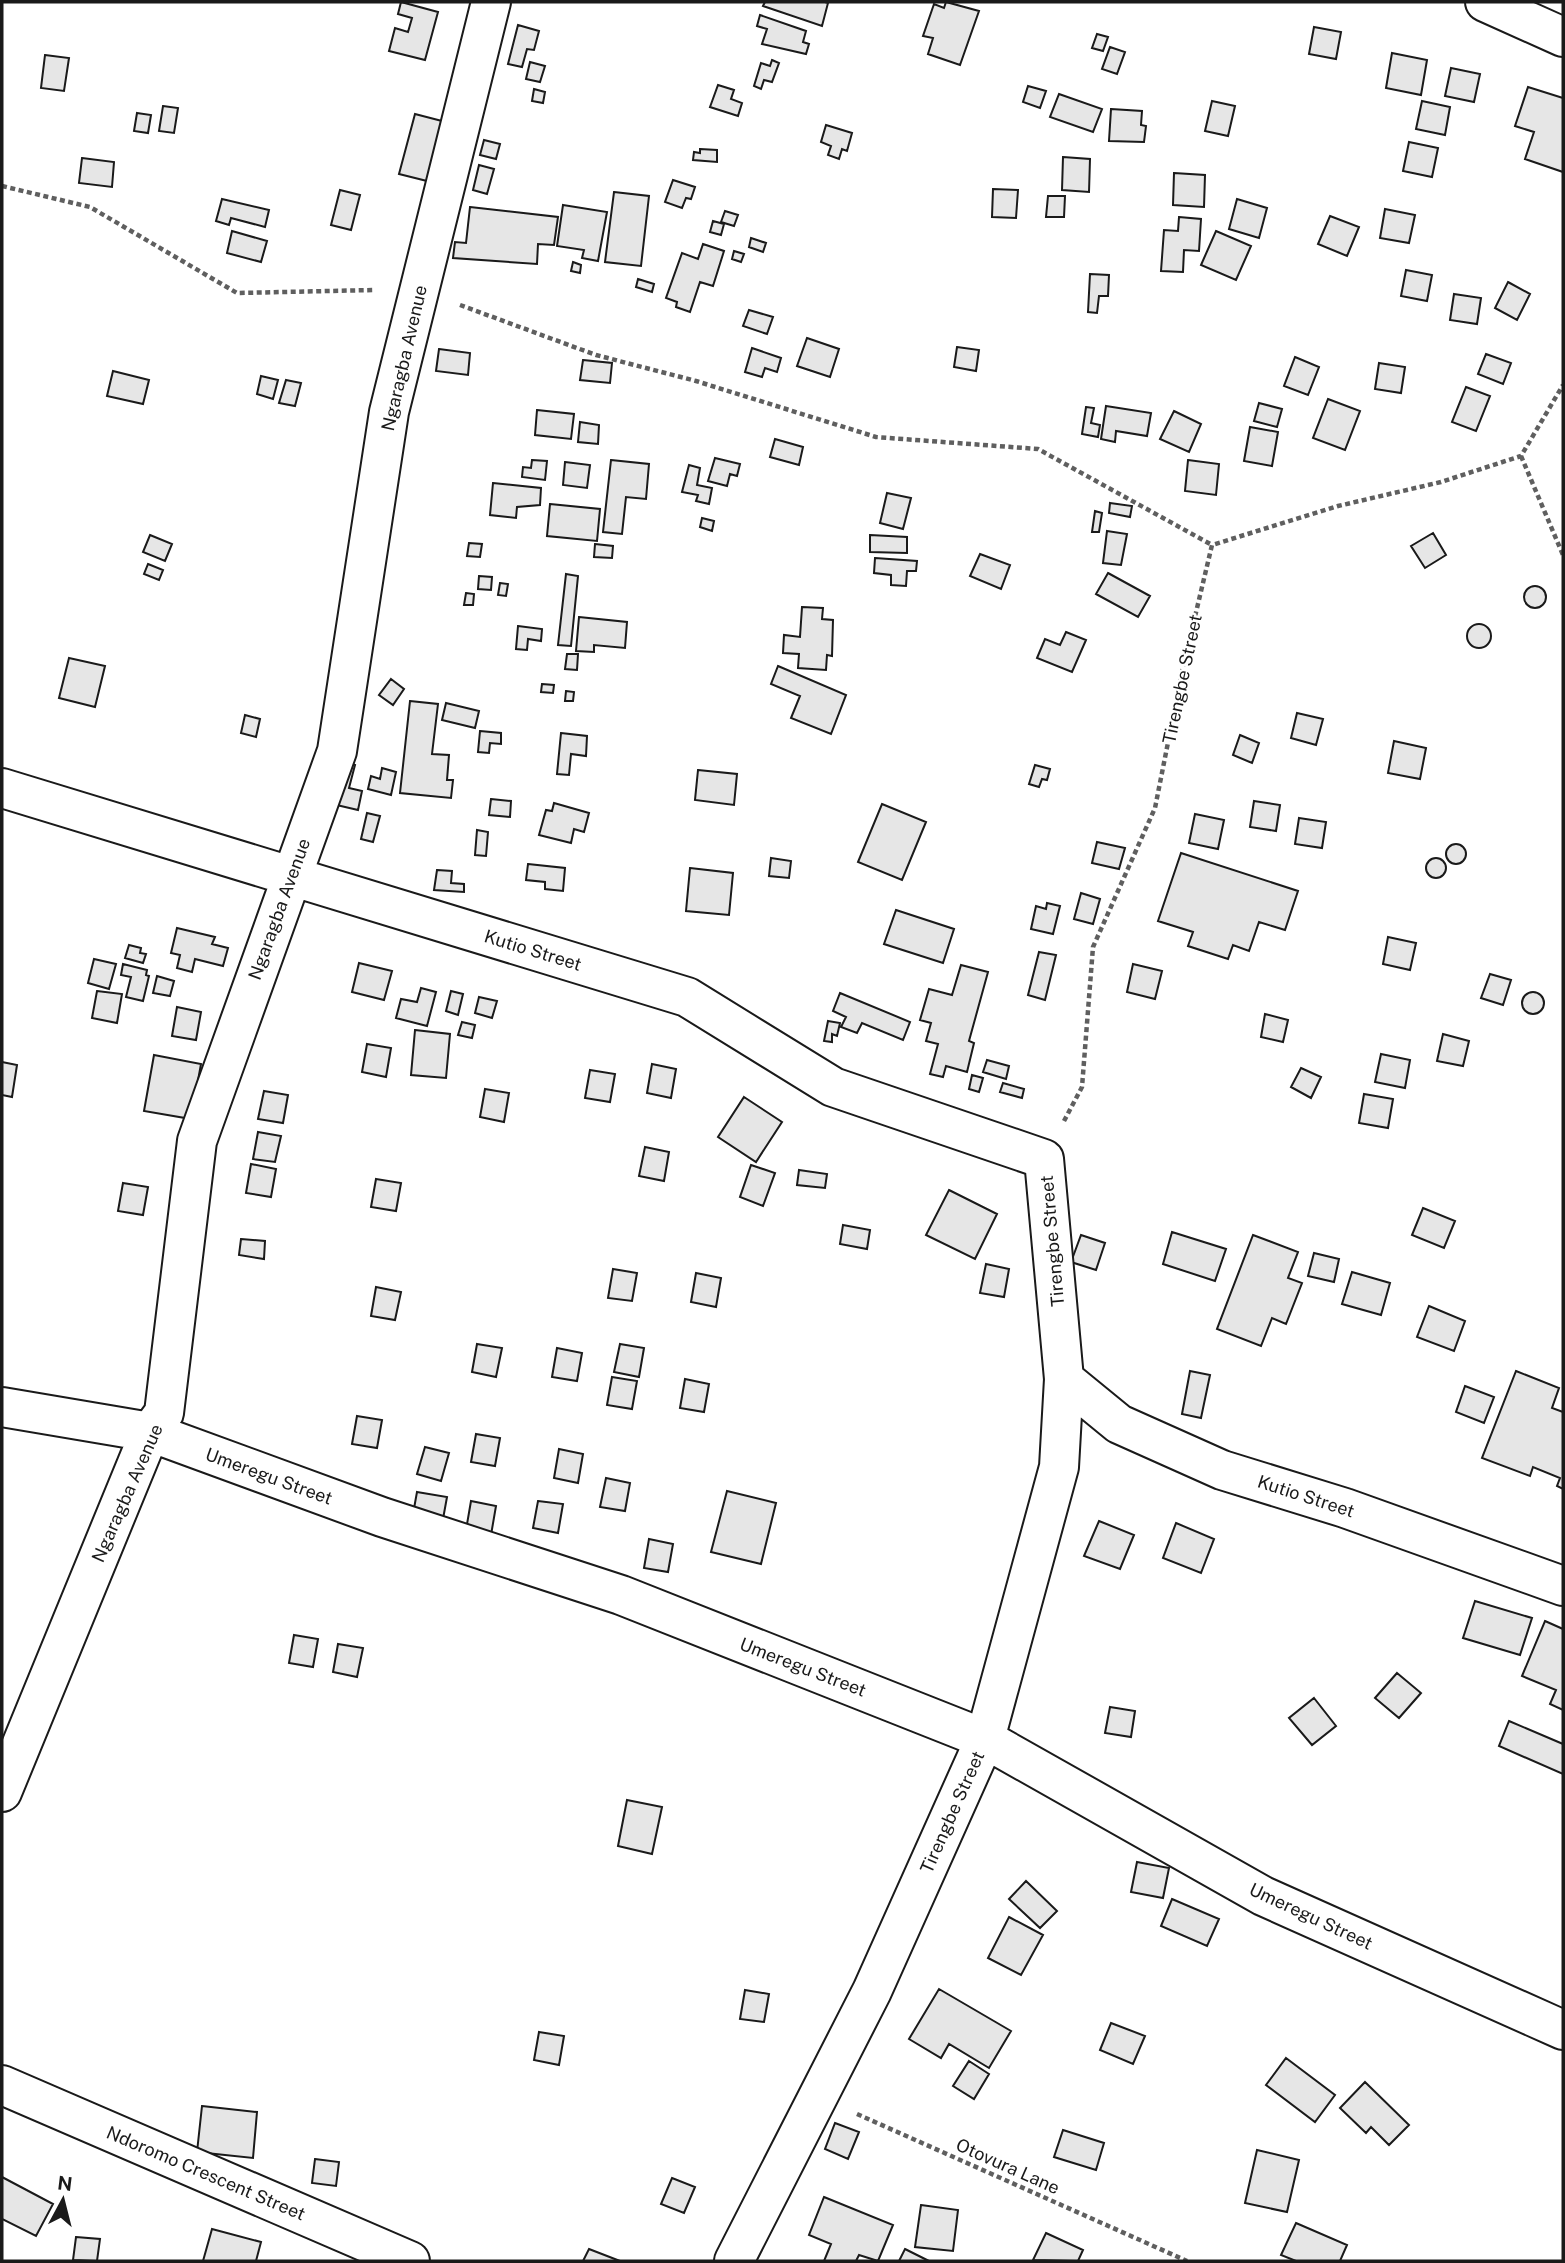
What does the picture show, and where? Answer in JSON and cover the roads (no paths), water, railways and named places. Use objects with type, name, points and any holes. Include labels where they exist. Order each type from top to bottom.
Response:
[{"type":"street","name":"Ngaragba Avenue","points":[[2,1792],[150,1433],[164,1413],[197,1141],[337,751],[389,412],[491,2]]},
{"type":"street","points":[[1485,2],[1563,37]]},
{"type":"street","name":"Kutio Street","points":[[2,788],[687,997],[832,1087],[1044,1159]]},
{"type":"street","name":"Tirengbe Street","points":[[734,2261],[872,1991],[985,1739],[1059,1467],[1064,1379],[1044,1159]]},
{"type":"street","name":"Kutio Street","points":[[1064,1379],[1119,1424],[1222,1470],[1345,1508],[1563,1586]]},
{"type":"street","name":"Umeregu Street","points":[[2,1408],[150,1433],[382,1517],[621,1595],[985,1739],[1263,1896],[1563,2030]]},
{"type":"street","name":"Ndoromo Crescent Street","points":[[2,2085],[410,2261]]}]
